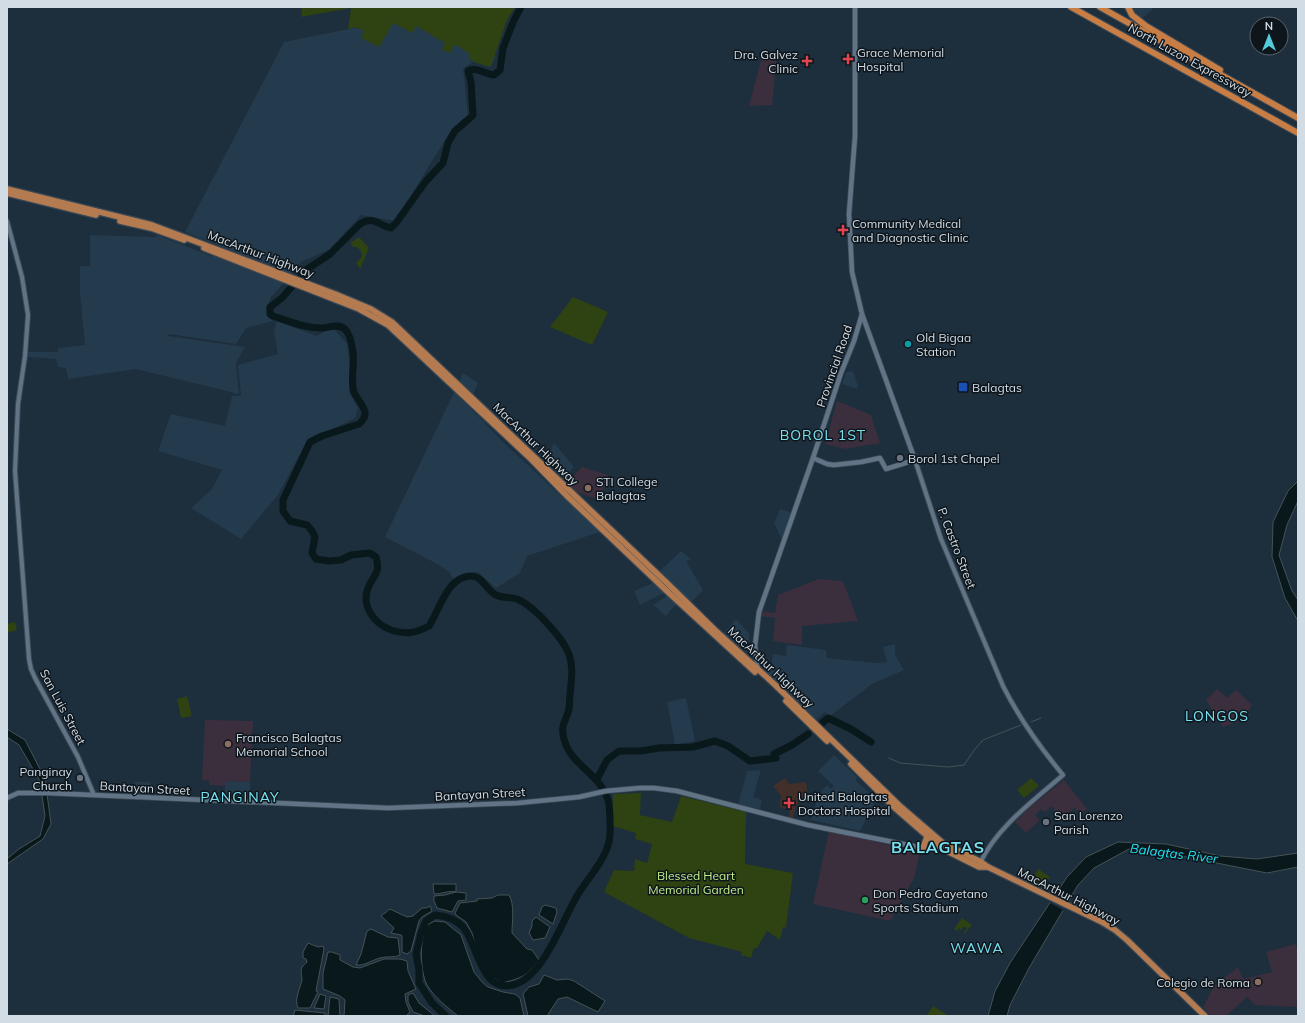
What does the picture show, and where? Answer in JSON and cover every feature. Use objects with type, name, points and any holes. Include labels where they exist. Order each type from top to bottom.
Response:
[{"type":"highway","name":"North Luzon Expressway","points":[[1071,7],[1298,133]]},
{"type":"highway","name":"North Luzon Expressway","points":[[1100,7],[1298,118]]},
{"type":"highway","points":[[1128,7],[1132,15],[1146,26],[1215,67],[1240,85]]},
{"type":"highway","name":"MacArthur Highway","points":[[7,189],[152,225],[298,283],[358,303],[381,314],[392,322],[666,582],[817,729],[896,809],[927,837],[942,846],[1102,922],[1120,934],[1205,1016]]},
{"type":"highway","name":"MacArthur Highway","points":[[7,193],[151,228],[284,277]]},
{"type":"highway","name":"MacArthur Highway","points":[[817,729],[942,846]]},
{"type":"highway","points":[[923,848],[927,837]]},
{"type":"main road","name":"Provincial Road","points":[[758,671],[755,646],[759,612],[814,458],[841,373],[854,341],[862,314],[852,272],[849,214],[855,136],[855,7]]},
{"type":"main road","name":"P. Castro Street","points":[[862,314],[915,460]]},
{"type":"main road","points":[[814,458],[827,464],[834,465],[880,458],[886,469],[915,460]]},
{"type":"main road","name":"Bantayan Street","points":[[7,798],[18,793],[48,793],[388,808],[518,803],[580,797],[598,793],[640,788],[677,791],[808,825],[923,848],[938,849],[942,846]]},
{"type":"street","name":"San Luis Street","points":[[7,221],[22,277],[28,315],[25,356],[18,404],[15,471],[29,659],[35,678],[78,757],[94,796]]},
{"type":"street","name":"P. Castro Street","points":[[915,460],[944,546],[1003,686],[1014,707],[1035,740],[1063,775],[1010,822],[992,844],[980,864]]},
{"type":"shaded area","points":[[1120,7],[1152,7],[1153,9],[1141,19]]},
{"type":"shaded area","points":[[403,18],[496,56],[491,66],[487,67],[480,63],[473,62],[463,68],[468,116],[452,129],[395,221],[361,215],[330,249],[301,262],[291,274],[185,232],[284,42]]},
{"type":"shaded area","points":[[763,52],[777,54],[772,105],[749,106]]},
{"type":"shaded area","points":[[90,235],[156,237],[157,235],[211,256],[212,254],[284,283],[271,297],[266,310],[267,316],[273,321],[246,328],[236,344],[169,334],[168,336],[245,347],[236,363],[239,394],[136,369],[68,379],[66,368],[58,367],[56,359],[28,357],[28,352],[58,352],[58,348],[85,345],[80,292],[80,266],[90,266]]},
{"type":"shaded area","points":[[277,321],[316,336],[333,328],[347,344],[349,361],[349,392],[358,408],[355,418],[307,441],[278,495],[241,539],[191,508],[211,490],[222,470],[158,451],[171,414],[225,426],[232,396],[241,396],[238,365],[278,354],[274,331]]},
{"type":"shaded area","points":[[853,371],[858,386],[857,389],[842,384],[846,372]]},
{"type":"shaded area","points":[[463,373],[478,383],[473,395],[459,382]]},
{"type":"shaded area","points":[[454,392],[502,441],[600,532],[527,556],[520,573],[496,588],[478,572],[467,574],[454,580],[449,572],[437,564],[385,537]]},
{"type":"shaded area","points":[[837,401],[871,415],[880,443],[845,449],[825,444]]},
{"type":"shaded area","points":[[554,443],[574,467],[563,480],[545,463]]},
{"type":"shaded area","name":"STI College Balagtas","points":[[582,467],[608,475],[600,500],[576,492],[567,483]]},
{"type":"shaded area","points":[[780,509],[793,513],[782,540],[774,523]]},
{"type":"shaded area","points":[[681,551],[691,559],[686,561],[703,590],[691,602],[660,571]]},
{"type":"shaded area","points":[[819,579],[843,581],[858,621],[802,626],[802,645],[773,641],[775,618],[761,616],[761,611],[775,613],[778,595]]},
{"type":"shaded area","points":[[653,583],[664,593],[640,605],[634,591]]},
{"type":"shaded area","points":[[667,596],[676,604],[666,616],[653,605]]},
{"type":"shaded area","points":[[736,619],[749,633],[749,642],[739,647],[724,633]]},
{"type":"shaded area","points":[[895,644],[895,655],[904,670],[872,684],[830,716],[825,712],[813,722],[765,672],[771,666],[773,654],[786,656],[787,645],[826,650],[827,658],[877,663],[887,662],[883,647]]},
{"type":"shaded area","points":[[1217,689],[1227,698],[1236,690],[1252,705],[1244,719],[1223,727],[1206,700]]},
{"type":"shaded area","points":[[686,698],[695,741],[675,745],[667,702]]},
{"type":"shaded area","name":"Francisco Balagtas Memorial School","points":[[205,720],[253,721],[250,782],[225,781],[225,786],[209,785],[209,780],[202,780]]},
{"type":"shaded area","points":[[834,755],[857,777],[855,780],[877,799],[860,831],[811,820],[820,792],[827,785],[831,789],[834,786],[818,771]]},
{"type":"shaded area","points":[[761,770],[753,797],[762,800],[760,809],[738,805],[747,771]]},
{"type":"shaded area","name":"United Balagtas Doctors Hospital","points":[[785,778],[789,784],[806,782],[808,796],[799,798],[792,819],[788,819],[790,810],[779,807],[781,796],[773,786]]},
{"type":"shaded area","points":[[1064,780],[1087,809],[1081,814],[1074,808],[1063,819],[1051,806],[1045,812],[1041,809],[1035,815],[1040,820],[1026,833],[1015,822],[1029,808]]},
{"type":"shaded area","points":[[225,781],[250,782],[250,799],[225,797]]},
{"type":"shaded area","points":[[135,782],[151,782],[150,794],[134,793]]},
{"type":"shaded area","points":[[829,831],[920,852],[914,878],[890,921],[813,904]]},
{"type":"shaded area","name":"Colegio de Roma","points":[[1296,944],[1298,952],[1298,1007],[1255,1005],[1247,997],[1226,1016],[1211,1016],[1203,1007],[1214,986],[1238,967],[1243,979],[1272,972],[1266,952]]},
{"type":"green space","points":[[302,7],[515,7],[507,20],[491,66],[489,66],[480,64],[470,59],[470,54],[455,44],[450,53],[442,49],[445,43],[416,26],[412,33],[393,23],[379,47],[361,38],[364,31],[356,27],[348,29],[351,8],[301,17]]},
{"type":"green space","points":[[359,237],[369,248],[360,269],[356,263],[362,257],[361,251],[357,247],[353,247],[350,243]]},
{"type":"green space","points":[[573,297],[608,312],[592,345],[550,327]]},
{"type":"green space","points":[[15,622],[17,630],[7,633],[7,624]]},
{"type":"green space","points":[[187,696],[192,716],[181,718],[177,699]]},
{"type":"green space","points":[[1031,778],[1039,786],[1024,798],[1017,790]]},
{"type":"green space","name":"Blessed Heart Memorial Garden","points":[[641,793],[640,815],[672,822],[681,796],[746,812],[745,864],[793,873],[786,928],[783,927],[780,940],[767,931],[757,948],[754,948],[751,958],[741,955],[742,952],[689,938],[604,892],[614,870],[634,871],[635,859],[647,863],[652,844],[635,839],[636,833],[612,826],[613,794]]},
{"type":"green space","points":[[1038,869],[1050,877],[1043,887],[1032,880]]},
{"type":"green space","points":[[962,918],[972,925],[964,934],[967,928],[964,926],[961,930],[959,928],[957,931],[954,929]]},
{"type":"green space","points":[[933,1006],[949,1016],[926,1016]]},
{"type":"water","points":[[1298,481],[1298,501],[1287,525],[1279,555],[1292,591],[1298,600],[1298,621],[1285,598],[1272,557],[1273,522],[1288,491]]},
{"type":"water","points":[[7,729],[25,740],[45,779],[51,824],[43,839],[7,864],[7,859],[19,849],[40,836],[45,816],[40,781],[19,745],[7,737]]},
{"type":"water","name":"Balagtas River","points":[[1118,842],[1166,844],[1220,856],[1257,859],[1298,853],[1298,867],[1267,873],[1161,852],[1129,849],[1094,868],[1078,885],[1029,968],[1010,1005],[1007,1016],[988,1016],[995,991],[1010,963],[1067,877],[1086,857]]},
{"type":"water","points":[[433,884],[456,884],[456,892],[451,891],[434,894]]},
{"type":"water","points":[[456,892],[466,893],[466,900],[458,901],[452,912],[437,908],[434,901],[434,896]]},
{"type":"water","points":[[498,895],[509,895],[513,909],[512,933],[527,949],[532,950],[539,960],[524,976],[502,983],[490,976],[485,969],[477,951],[472,933],[466,922],[455,913],[460,903],[477,901],[477,899],[492,898]]},
{"type":"water","points":[[545,905],[556,908],[557,912],[553,924],[539,915],[542,907]]},
{"type":"water","points":[[430,906],[432,911],[422,917],[419,921],[411,951],[407,954],[402,952],[402,936],[391,933],[394,928],[381,916],[390,909],[407,917],[413,916],[422,908]]},
{"type":"water","points":[[536,917],[550,927],[545,938],[533,940],[529,933],[532,926],[532,921]]},
{"type":"water","points":[[435,921],[445,922],[461,935],[474,972],[488,987],[515,994],[520,998],[524,1016],[458,1016],[437,998],[427,985],[423,972],[421,956],[424,932],[427,926]]},
{"type":"water","points":[[371,929],[388,937],[398,938],[400,955],[380,958],[365,964],[356,965],[361,954],[367,931]]},
{"type":"water","points":[[308,943],[318,947],[323,946],[324,949],[316,991],[318,992],[310,1008],[298,1008],[298,994],[302,980],[301,969],[307,962],[306,959],[303,958],[303,952]]},
{"type":"water","points":[[328,952],[340,955],[340,960],[353,967],[360,968],[384,959],[400,959],[407,961],[408,971],[416,989],[405,994],[410,1012],[406,1016],[344,1016],[345,1000],[340,996],[323,989],[323,973]]},
{"type":"water","points":[[544,975],[557,980],[568,979],[574,981],[605,1001],[598,1012],[567,997],[558,999],[547,1016],[528,1016],[523,994],[529,987],[539,984]]},
{"type":"water","points":[[413,993],[419,1003],[435,1016],[425,1016],[413,1012],[408,1002],[408,995]]},
{"type":"water","points":[[320,994],[326,996],[324,1009],[314,1008]]},
{"type":"water","points":[[330,997],[339,999],[340,1016],[328,1016]]},
{"type":"water","points":[[295,1010],[325,1013],[325,1016],[293,1016]]},
{"type":"pier","points":[[1054,893],[1071,902],[1065,911],[1048,902]]},
{"type":"waterway","points":[[446,1016],[432,1003],[419,983],[419,970],[416,954],[421,933],[426,921],[435,915],[454,920],[463,927],[481,965],[493,982],[502,986],[517,984],[526,979],[539,965],[547,953],[577,896],[607,849],[610,838],[609,804],[606,794],[600,785],[573,757],[564,739],[563,726],[568,713],[570,699],[572,675],[571,659],[560,639],[539,615],[517,599],[496,595],[478,578],[469,576],[456,581],[451,586],[429,626],[411,632],[391,630],[380,624],[375,619],[366,602],[368,588],[376,574],[378,567],[376,557],[370,553],[351,555],[341,560],[329,561],[316,559],[312,553],[315,537],[312,531],[307,525],[290,521],[283,511],[283,500],[310,442],[322,436],[359,424],[363,420],[365,412],[354,392],[352,382],[353,352],[347,331],[339,326],[315,328],[296,324],[273,316],[270,314],[270,307],[282,298],[306,270],[330,254],[360,224],[373,221],[391,228],[396,223],[426,181],[443,163],[448,143],[455,131],[473,115],[471,82],[468,71],[478,70],[494,75],[500,70],[503,48],[521,7]]},
{"type":"waterway","points":[[820,725],[828,718],[851,729],[871,742]]},
{"type":"waterway","points":[[1031,722],[1041,718]]},
{"type":"waterway","points":[[889,758],[900,763],[948,767],[964,765],[983,740],[1021,725]]},
{"type":"waterway","points":[[597,779],[607,760],[619,751],[693,747],[715,741],[728,746],[750,761],[776,758],[774,754],[792,745],[808,734]]},
{"type":"place","name":"Grace Memorial Hospital","points":[[848,59]]},
{"type":"place","name":"Dra. Galvez Clinic","points":[[807,61]]},
{"type":"place","name":"Community Medical and Diagnostic Clinic","points":[[843,230]]},
{"type":"place","name":"Old Bigaa Station","points":[[908,344]]},
{"type":"place","name":"Balagtas","points":[[963,387]]},
{"type":"place","name":"Borol 1st Chapel","points":[[900,458]]},
{"type":"place","name":"STI College Balagtas","points":[[588,488]]},
{"type":"place","name":"Francisco Balagtas Memorial School","points":[[228,744]]},
{"type":"place","name":"Panginay Church","points":[[80,778]]},
{"type":"place","name":"United Balagtas Doctors Hospital","points":[[789,803]]},
{"type":"place","name":"San Lorenzo Parish","points":[[1046,822]]},
{"type":"place","name":"Don Pedro Cayetano Sports Stadium","points":[[865,900]]},
{"type":"place","name":"Colegio de Roma","points":[[1258,982]]},
{"type":"district","name":"BOROL 1ST","points":[[823,435]]},
{"type":"district","name":"LONGOS","points":[[1217,716]]},
{"type":"district","name":"PANGINAY","points":[[240,797]]},
{"type":"district","name":"BALAGTAS","points":[[938,847]]},
{"type":"district","name":"WAWA","points":[[977,948]]}]
